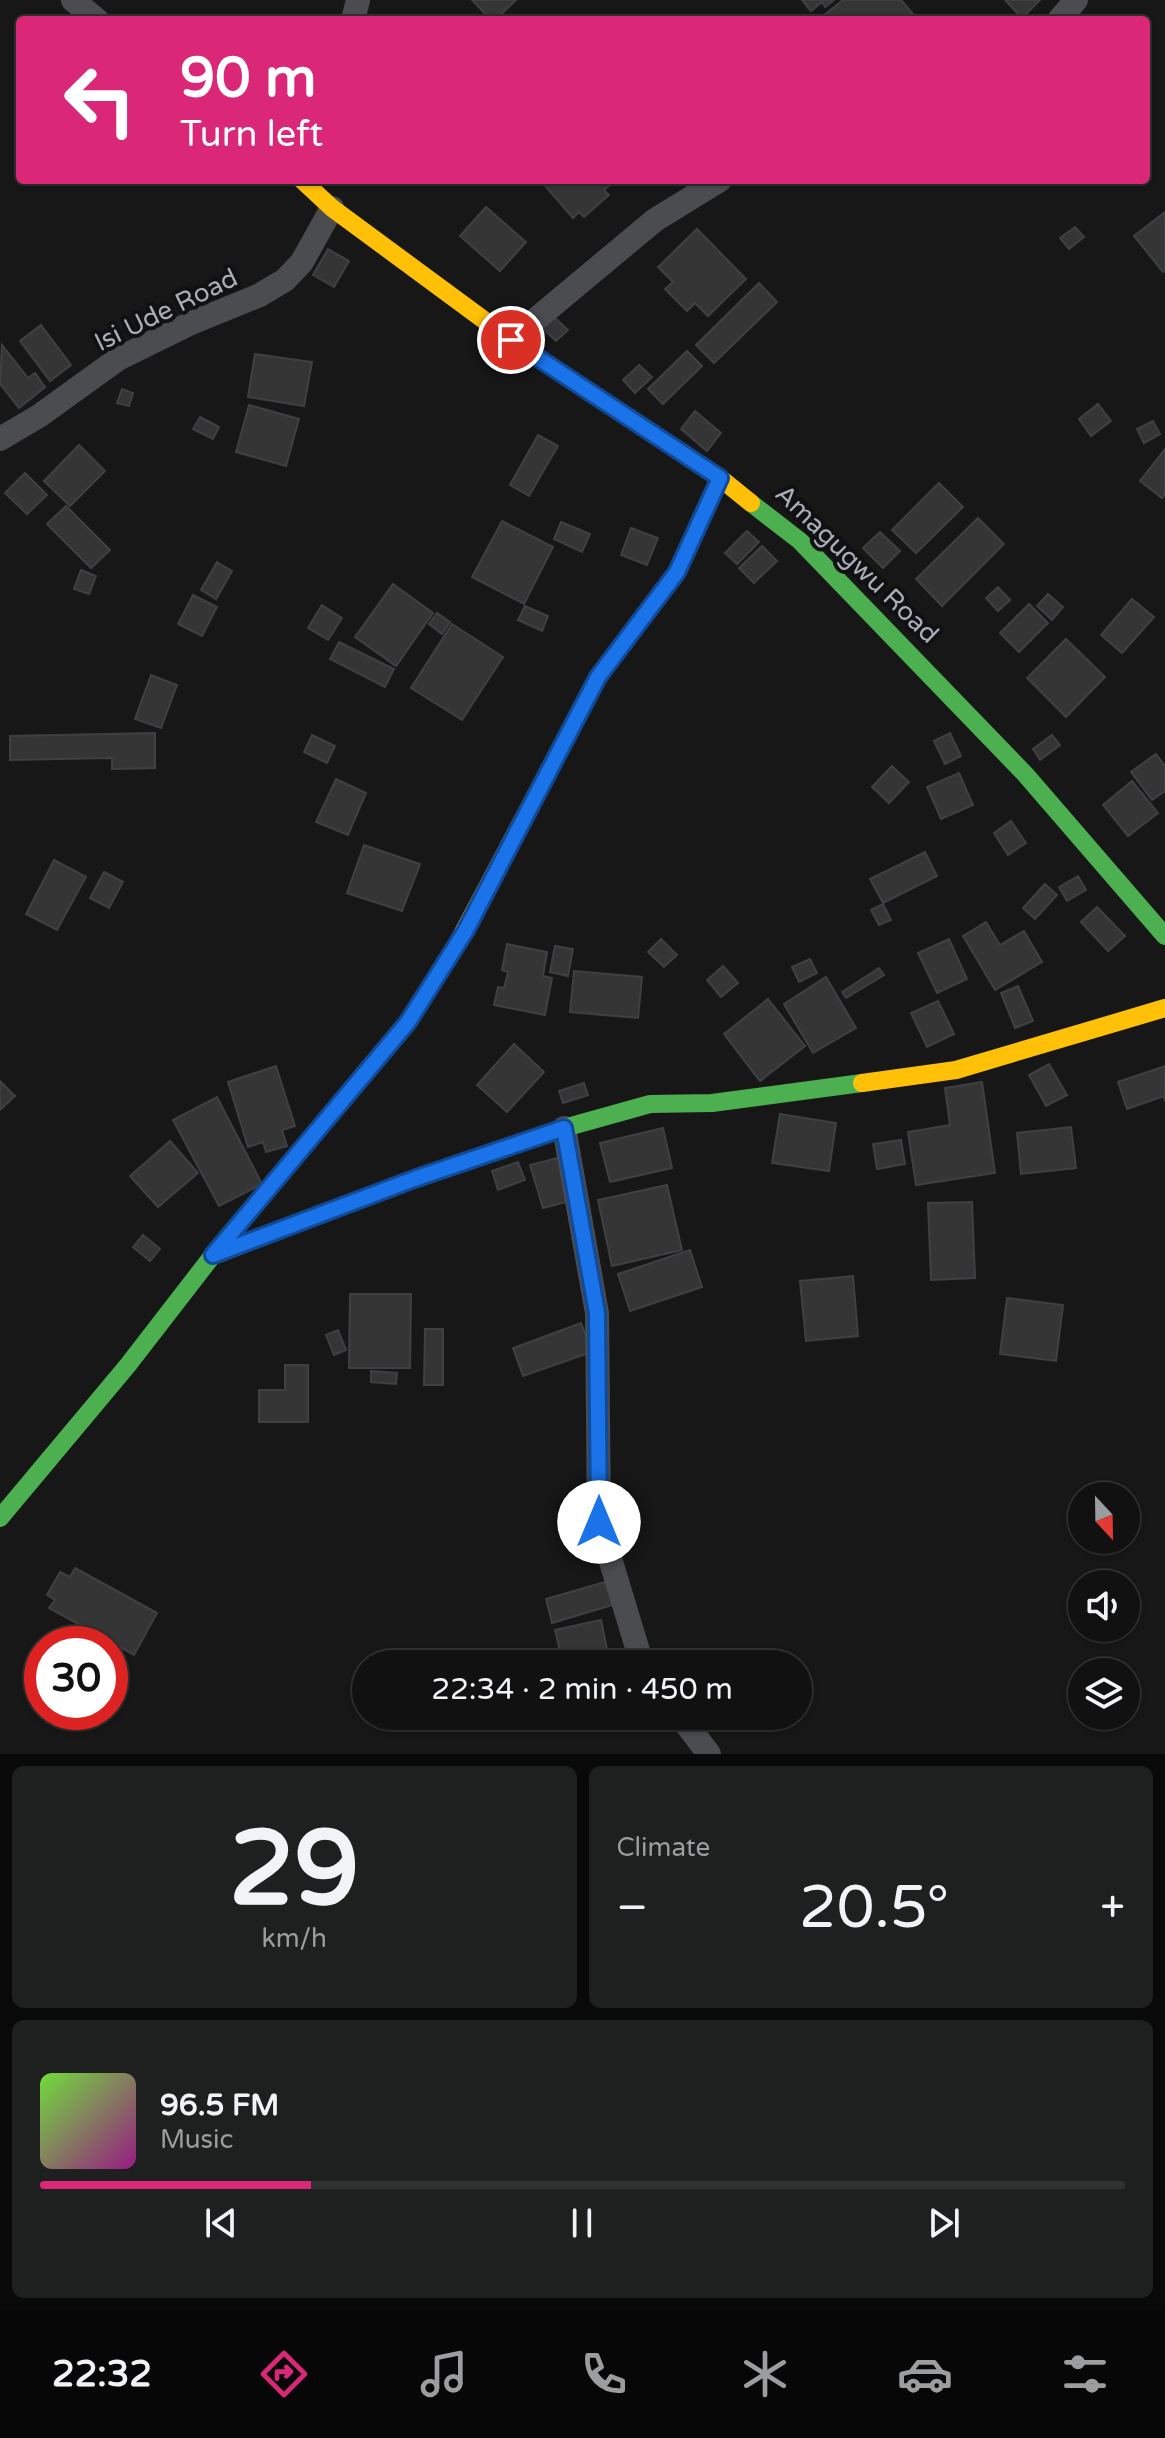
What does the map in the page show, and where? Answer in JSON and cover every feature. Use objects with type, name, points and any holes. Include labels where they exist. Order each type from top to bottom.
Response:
[{"type":"street","points":[[73,0],[92,16]]},
{"type":"street","points":[[1062,16],[1076,0]]},
{"type":"street","name":"Amagugwu Road","points":[[310,184],[332,208],[511,340],[720,478],[800,541],[1025,774],[1165,936]]},
{"type":"street","points":[[511,340],[655,220],[714,184]]},
{"type":"street","name":"Isi Ude Road","points":[[0,439],[39,416],[118,359],[189,324],[260,295],[285,280],[302,262],[332,208]]},
{"type":"street","points":[[0,1518],[120,1375],[213,1255],[408,1022],[466,930],[598,677],[677,572],[720,478]]},
{"type":"street","points":[[213,1255],[414,1179],[564,1128],[650,1104],[712,1103],[956,1070],[1165,1008]]},
{"type":"street","points":[[564,1128],[597,1313],[599,1522],[638,1650]]},
{"type":"street","points":[[691,1730],[709,1754]]},
{"type":"building","points":[[472,0],[516,0],[499,16],[487,16]]},
{"type":"building","points":[[802,0],[834,0],[825,7],[822,2],[811,11]]},
{"type":"building","points":[[843,0],[901,0],[915,16],[823,16]]},
{"type":"building","points":[[1005,0],[1040,0],[1024,16],[1020,16]]},
{"type":"building","points":[[543,184],[611,184],[604,190],[609,195],[584,217],[579,212],[573,218]]},
{"type":"building","points":[[486,207],[526,242],[500,271],[460,236]]},
{"type":"building","points":[[1165,212],[1165,270],[1163,272],[1134,236]]},
{"type":"building","points":[[1075,227],[1084,237],[1069,249],[1060,238]]},
{"type":"building","points":[[697,229],[746,279],[708,316],[695,303],[687,311],[665,289],[673,282],[658,267]]},
{"type":"building","points":[[328,249],[349,261],[334,287],[313,275]]},
{"type":"building","points":[[759,283],[777,302],[714,363],[696,345]]},
{"type":"building","points":[[553,316],[568,330],[556,341],[541,327]]},
{"type":"building","points":[[41,325],[71,365],[50,381],[20,341]]},
{"type":"building","points":[[2,345],[28,378],[35,373],[45,387],[19,408],[0,384]]},
{"type":"building","points":[[687,351],[702,366],[663,404],[648,389]]},
{"type":"building","points":[[255,354],[312,362],[304,406],[248,397]]},
{"type":"building","points":[[639,365],[652,377],[635,393],[623,380]]},
{"type":"building","points":[[122,389],[133,393],[129,406],[117,403]]},
{"type":"building","points":[[1098,404],[1111,421],[1091,436],[1079,419]]},
{"type":"building","points":[[249,405],[299,419],[286,466],[236,452]]},
{"type":"building","points":[[695,411],[721,433],[707,451],[681,429]]},
{"type":"building","points":[[200,417],[219,427],[213,439],[193,429]]},
{"type":"building","points":[[1153,421],[1160,434],[1144,443],[1137,429]]},
{"type":"building","points":[[538,435],[558,446],[529,496],[510,485]]},
{"type":"building","points":[[79,445],[105,471],[70,506],[44,481]]},
{"type":"building","points":[[1165,449],[1165,494],[1162,498],[1140,481]]},
{"type":"building","points":[[25,473],[47,495],[27,514],[5,493]]},
{"type":"building","points":[[939,483],[963,507],[916,553],[892,530]]},
{"type":"building","points":[[66,506],[110,550],[91,568],[47,524]]},
{"type":"building","points":[[978,518],[1004,544],[942,606],[916,579]]},
{"type":"building","points":[[502,521],[553,547],[524,604],[472,577]]},
{"type":"building","points":[[561,522],[590,534],[582,552],[554,539]]},
{"type":"building","points":[[631,528],[658,538],[647,565],[621,555]]},
{"type":"building","points":[[747,531],[759,542],[737,564],[725,553]]},
{"type":"building","points":[[880,532],[900,551],[883,568],[863,548]]},
{"type":"building","points":[[762,546],[777,561],[754,583],[739,568]]},
{"type":"building","points":[[217,562],[232,571],[216,599],[201,590]]},
{"type":"building","points":[[81,570],[96,576],[89,594],[74,589]]},
{"type":"building","points":[[393,584],[433,613],[396,666],[355,637]]},
{"type":"building","points":[[998,587],[1010,600],[998,611],[986,598]]},
{"type":"building","points":[[1048,594],[1063,607],[1052,620],[1037,606]]},
{"type":"building","points":[[193,595],[217,607],[202,636],[178,624]]},
{"type":"building","points":[[1132,599],[1154,617],[1122,653],[1101,635]]},
{"type":"building","points":[[1029,604],[1048,623],[1019,652],[1000,633]]},
{"type":"building","points":[[322,605],[342,618],[328,640],[308,628]]},
{"type":"building","points":[[525,606],[548,616],[542,631],[518,620]]},
{"type":"building","points":[[437,613],[450,622],[442,634],[429,624]]},
{"type":"building","points":[[452,624],[503,657],[462,720],[411,688]]},
{"type":"building","points":[[1066,639],[1105,677],[1066,717],[1027,678]]},
{"type":"building","points":[[339,642],[394,669],[385,687],[330,659]]},
{"type":"building","points":[[151,675],[177,685],[161,728],[135,719]]},
{"type":"building","points":[[155,733],[155,768],[112,769],[112,758],[10,760],[10,736]]},
{"type":"building","points":[[950,733],[961,756],[945,764],[934,741]]},
{"type":"building","points":[[312,735],[335,746],[327,763],[304,752]]},
{"type":"building","points":[[1052,735],[1060,745],[1040,760],[1033,749]]},
{"type":"building","points":[[1156,754],[1165,766],[1165,791],[1152,800],[1131,772]]},
{"type":"building","points":[[892,766],[909,782],[889,803],[872,787]]},
{"type":"building","points":[[959,773],[973,805],[941,819],[927,787]]},
{"type":"building","points":[[336,779],[366,793],[348,835],[316,822]]},
{"type":"building","points":[[1132,781],[1158,813],[1128,836],[1103,805]]},
{"type":"building","points":[[1011,821],[1026,843],[1008,855],[994,833]]},
{"type":"building","points":[[364,845],[420,864],[402,911],[347,893]]},
{"type":"building","points":[[925,852],[937,876],[883,903],[870,879]]},
{"type":"building","points":[[54,860],[86,877],[57,930],[26,914]]},
{"type":"building","points":[[104,872],[123,882],[109,908],[90,898]]},
{"type":"building","points":[[1078,876],[1086,890],[1067,901],[1059,887]]},
{"type":"building","points":[[1045,884],[1057,895],[1035,919],[1023,908]]},
{"type":"building","points":[[883,904],[891,920],[879,925],[871,910]]},
{"type":"building","points":[[1097,907],[1125,936],[1108,951],[1081,922]]},
{"type":"building","points":[[986,922],[1000,945],[1024,931],[1042,962],[995,990],[963,936]]},
{"type":"building","points":[[661,939],[677,955],[664,967],[648,952]]},
{"type":"building","points":[[949,939],[967,979],[937,993],[918,953]]},
{"type":"building","points":[[507,944],[547,952],[543,976],[552,978],[545,1015],[494,1005],[498,987],[504,988],[508,972],[502,970]]},
{"type":"building","points":[[555,946],[573,949],[568,976],[550,972]]},
{"type":"building","points":[[810,959],[817,973],[799,982],[792,967]]},
{"type":"building","points":[[723,966],[738,983],[721,997],[707,980]]},
{"type":"building","points":[[879,968],[884,975],[846,998],[842,992]]},
{"type":"building","points":[[574,971],[642,977],[638,1018],[570,1012]]},
{"type":"building","points":[[826,977],[856,1028],[813,1053],[784,1004]]},
{"type":"building","points":[[1018,986],[1033,1021],[1015,1028],[1001,993]]},
{"type":"building","points":[[768,999],[805,1046],[760,1081],[724,1034]]},
{"type":"building","points":[[938,1001],[954,1034],[927,1047],[911,1013]]},
{"type":"building","points":[[514,1044],[544,1072],[507,1112],[477,1085]]},
{"type":"building","points":[[1049,1064],[1067,1095],[1046,1106],[1029,1075]]},
{"type":"building","points":[[276,1066],[295,1126],[282,1130],[287,1146],[266,1152],[263,1142],[248,1147],[228,1082]]},
{"type":"building","points":[[1165,1066],[1165,1101],[1164,1096],[1127,1109],[1118,1082]]},
{"type":"building","points":[[0,1081],[15,1096],[0,1110]]},
{"type":"building","points":[[982,1082],[995,1173],[916,1185],[908,1132],[950,1125],[945,1088]]},
{"type":"building","points":[[584,1083],[588,1095],[563,1103],[559,1091]]},
{"type":"building","points":[[217,1097],[262,1184],[219,1206],[173,1120]]},
{"type":"building","points":[[780,1114],[836,1123],[829,1171],[772,1163]]},
{"type":"building","points":[[1071,1127],[1076,1168],[1021,1174],[1017,1133]]},
{"type":"building","points":[[663,1128],[672,1168],[610,1182],[600,1143]]},
{"type":"building","points":[[901,1140],[905,1164],[877,1169],[873,1144]]},
{"type":"building","points":[[170,1141],[198,1173],[158,1207],[130,1176]]},
{"type":"building","points":[[558,1158],[570,1201],[543,1208],[530,1165]]},
{"type":"building","points":[[518,1162],[525,1180],[498,1190],[492,1171]]},
{"type":"building","points":[[667,1185],[682,1250],[612,1266],[598,1200]]},
{"type":"building","points":[[972,1202],[975,1278],[931,1280],[928,1203]]},
{"type":"building","points":[[143,1235],[160,1249],[150,1261],[133,1247]]},
{"type":"building","points":[[690,1250],[702,1287],[630,1311],[618,1274]]},
{"type":"building","points":[[853,1276],[858,1336],[806,1341],[800,1281]]},
{"type":"building","points":[[350,1294],[411,1294],[410,1368],[349,1368]]},
{"type":"building","points":[[1007,1298],[1063,1305],[1056,1361],[1000,1354]]},
{"type":"building","points":[[581,1323],[592,1352],[523,1376],[513,1348]]},
{"type":"building","points":[[425,1329],[443,1329],[443,1385],[424,1385]]},
{"type":"building","points":[[338,1330],[346,1350],[334,1355],[326,1335]]},
{"type":"building","points":[[285,1365],[308,1365],[308,1422],[259,1422],[259,1390],[285,1390]]},
{"type":"building","points":[[371,1371],[397,1373],[396,1384],[371,1382]]},
{"type":"building","points":[[75,1568],[157,1613],[134,1655],[128,1652],[128,1626],[82,1626],[49,1608],[55,1600],[47,1595],[60,1572],[70,1577]]},
{"type":"building","points":[[612,1580],[619,1603],[552,1623],[546,1599]]},
{"type":"building","points":[[601,1620],[607,1650],[560,1650],[555,1630]]},
{"type":"traffic: fast","points":[[610,661],[677,572],[720,478]]},
{"type":"traffic: fast","points":[[751,503],[800,541],[1025,774],[1165,936]]},
{"type":"traffic: fast","points":[[0,1518],[128,1365],[213,1255],[408,1022],[456,946]]},
{"type":"traffic: fast","points":[[218,1254],[414,1179],[564,1128],[650,1104],[712,1103],[862,1083]]},
{"type":"traffic: slow","points":[[306,184],[332,208],[511,340],[720,478],[751,503]]},
{"type":"traffic: slow","points":[[456,946],[598,677],[610,661]]},
{"type":"traffic: slow","points":[[862,1083],[956,1070],[1165,1008]]},
{"type":"route","points":[[511,340],[720,478],[677,572],[598,677],[466,930],[408,1022],[213,1255],[414,1179],[564,1128],[597,1313],[599,1522]]}]
